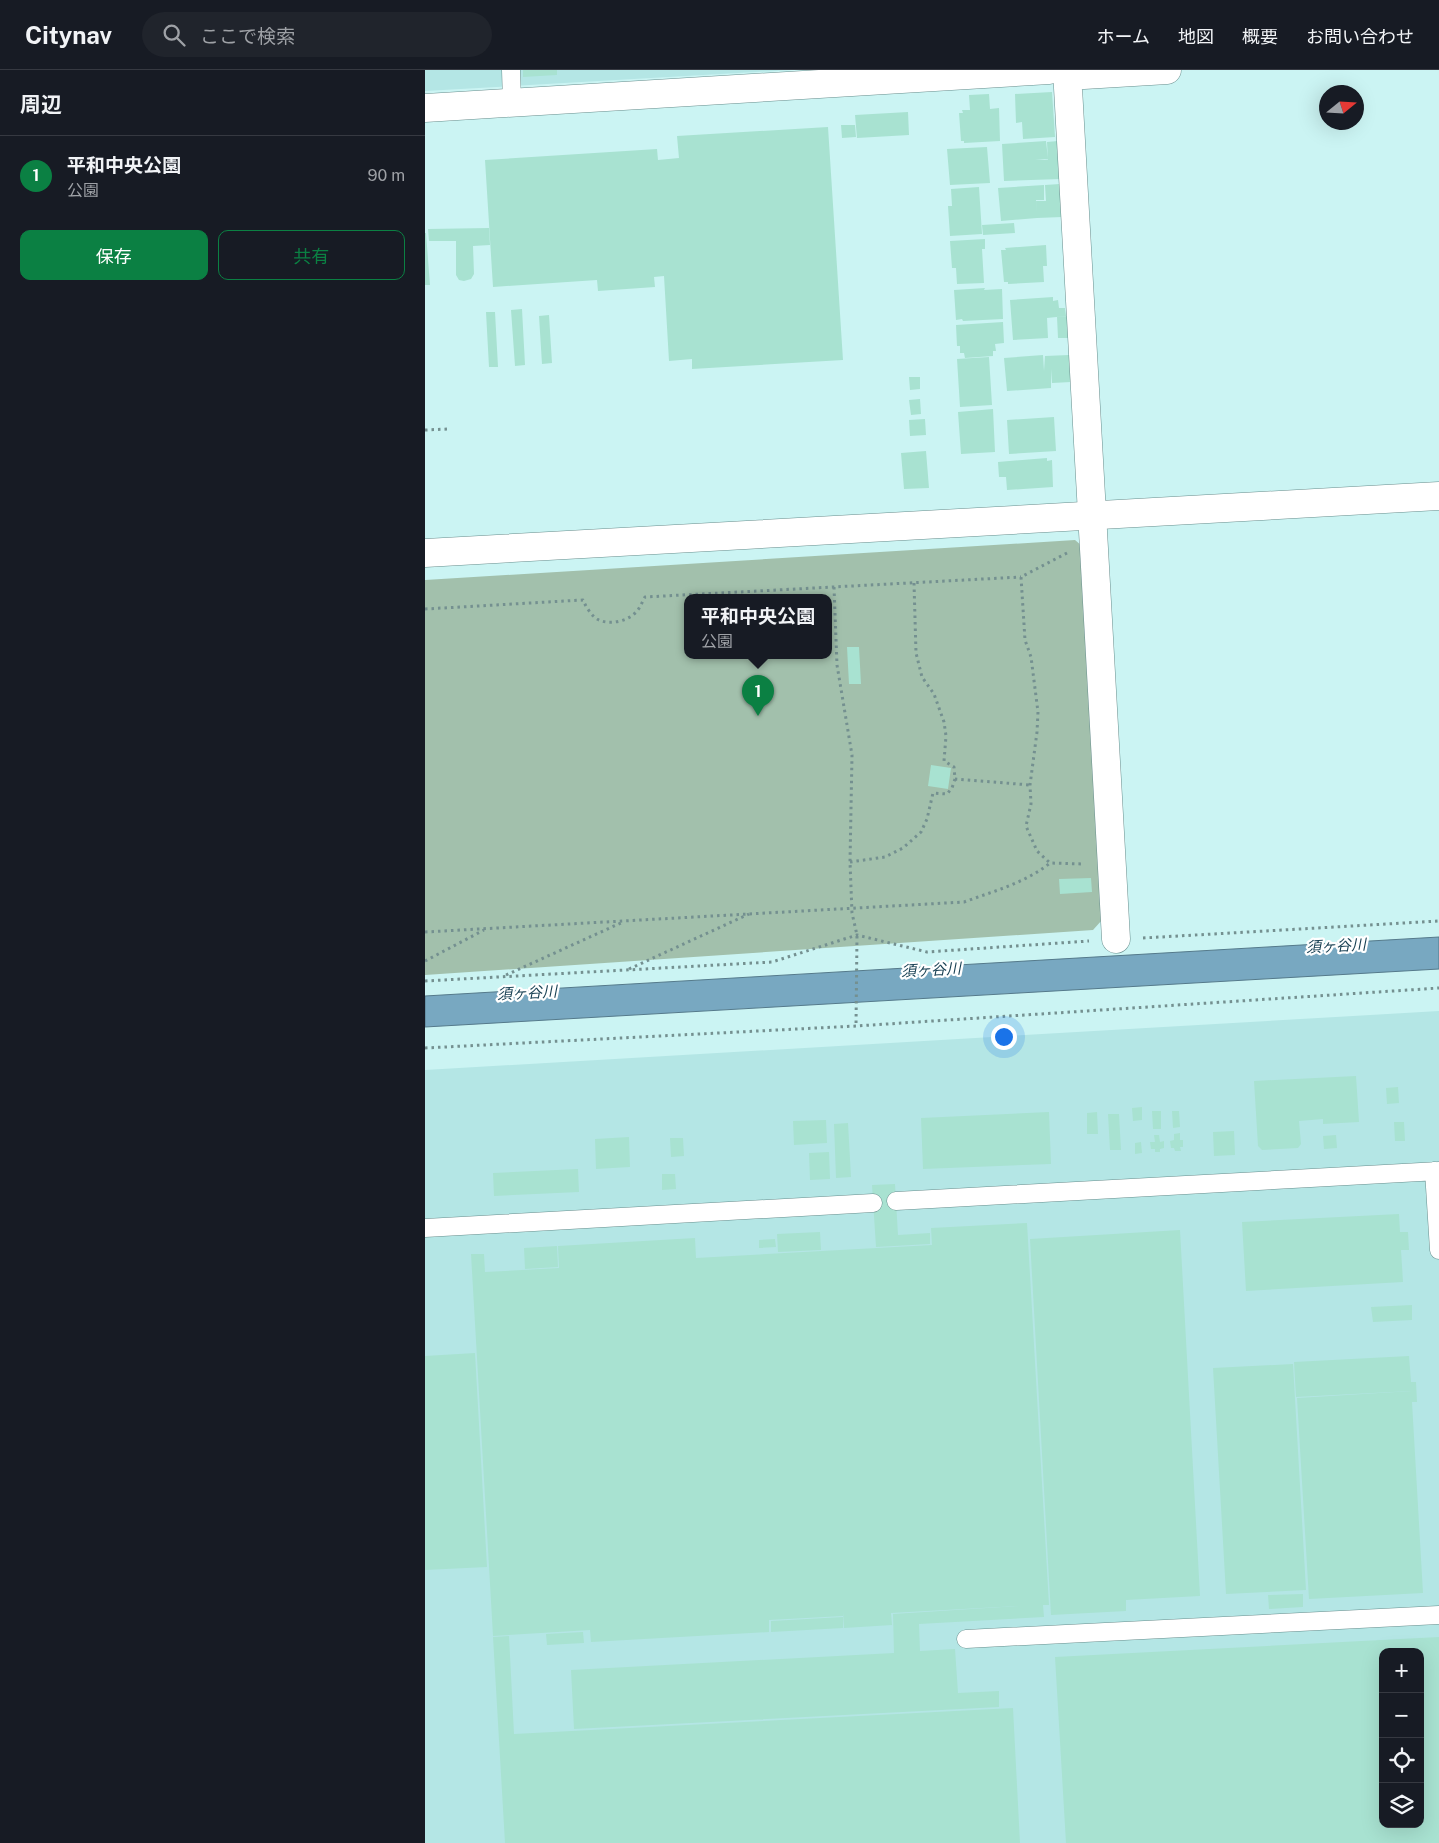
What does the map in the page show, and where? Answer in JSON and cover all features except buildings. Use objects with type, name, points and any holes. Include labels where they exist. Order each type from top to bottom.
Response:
[{"type":"street","points":[[425,108],[1061,72],[1167,70]]},
{"type":"street","points":[[1061,72],[1092,515],[1116,939]]},
{"type":"street","points":[[425,553],[1439,496]]},
{"type":"lane","points":[[511,70],[512,102]]},
{"type":"lane","points":[[896,1201],[1437,1171],[1439,1250]]},
{"type":"lane","points":[[425,1228],[873,1203]]},
{"type":"lane","points":[[967,1640],[1439,1615]]},
{"type":"path","points":[[425,430],[448,429]]},
{"type":"path","points":[[702,594],[1021,577],[1068,553]]},
{"type":"path","points":[[1021,577],[1025,640],[1031,657],[1038,712],[1030,785],[1031,804],[1026,826],[1037,851],[1050,863],[1075,865],[1112,863]]},
{"type":"path","points":[[851,862],[885,857],[903,848],[921,832],[927,819],[933,793],[947,794],[952,788],[955,779],[955,767],[944,760],[946,736],[944,722],[934,694],[922,677],[916,653],[913,583]]},
{"type":"path","points":[[834,587],[837,665],[853,755],[851,908],[857,935],[856,1026]]},
{"type":"path","points":[[425,610],[583,600],[588,609],[598,619],[612,622],[627,619],[637,612],[645,597],[684,595]]},
{"type":"path","points":[[955,779],[1030,785]]},
{"type":"path","points":[[425,932],[964,902],[1009,886],[1038,873],[1050,863]]},
{"type":"path","points":[[627,970],[751,913]]},
{"type":"path","points":[[503,976],[626,920]]},
{"type":"path","points":[[425,981],[772,962],[857,935],[927,952],[1116,939],[1439,922]]},
{"type":"path","points":[[425,960],[486,928]]},
{"type":"path","points":[[425,1048],[856,1026],[1439,988]]},
{"type":"shaded area","points":[[425,70],[792,70],[425,91]]},
{"type":"shaded area","points":[[1439,1011],[1439,1843],[425,1843],[425,1070]]},
{"type":"green space","points":[[1075,540],[1082,546],[1102,920],[1093,930],[425,975],[425,580]]},
{"type":"water","name":"須ヶ谷川","points":[[1439,937],[1439,969],[425,1027],[425,996]]},
{"type":"place","name":"平和中央公園","points":[[758,716]]}]
